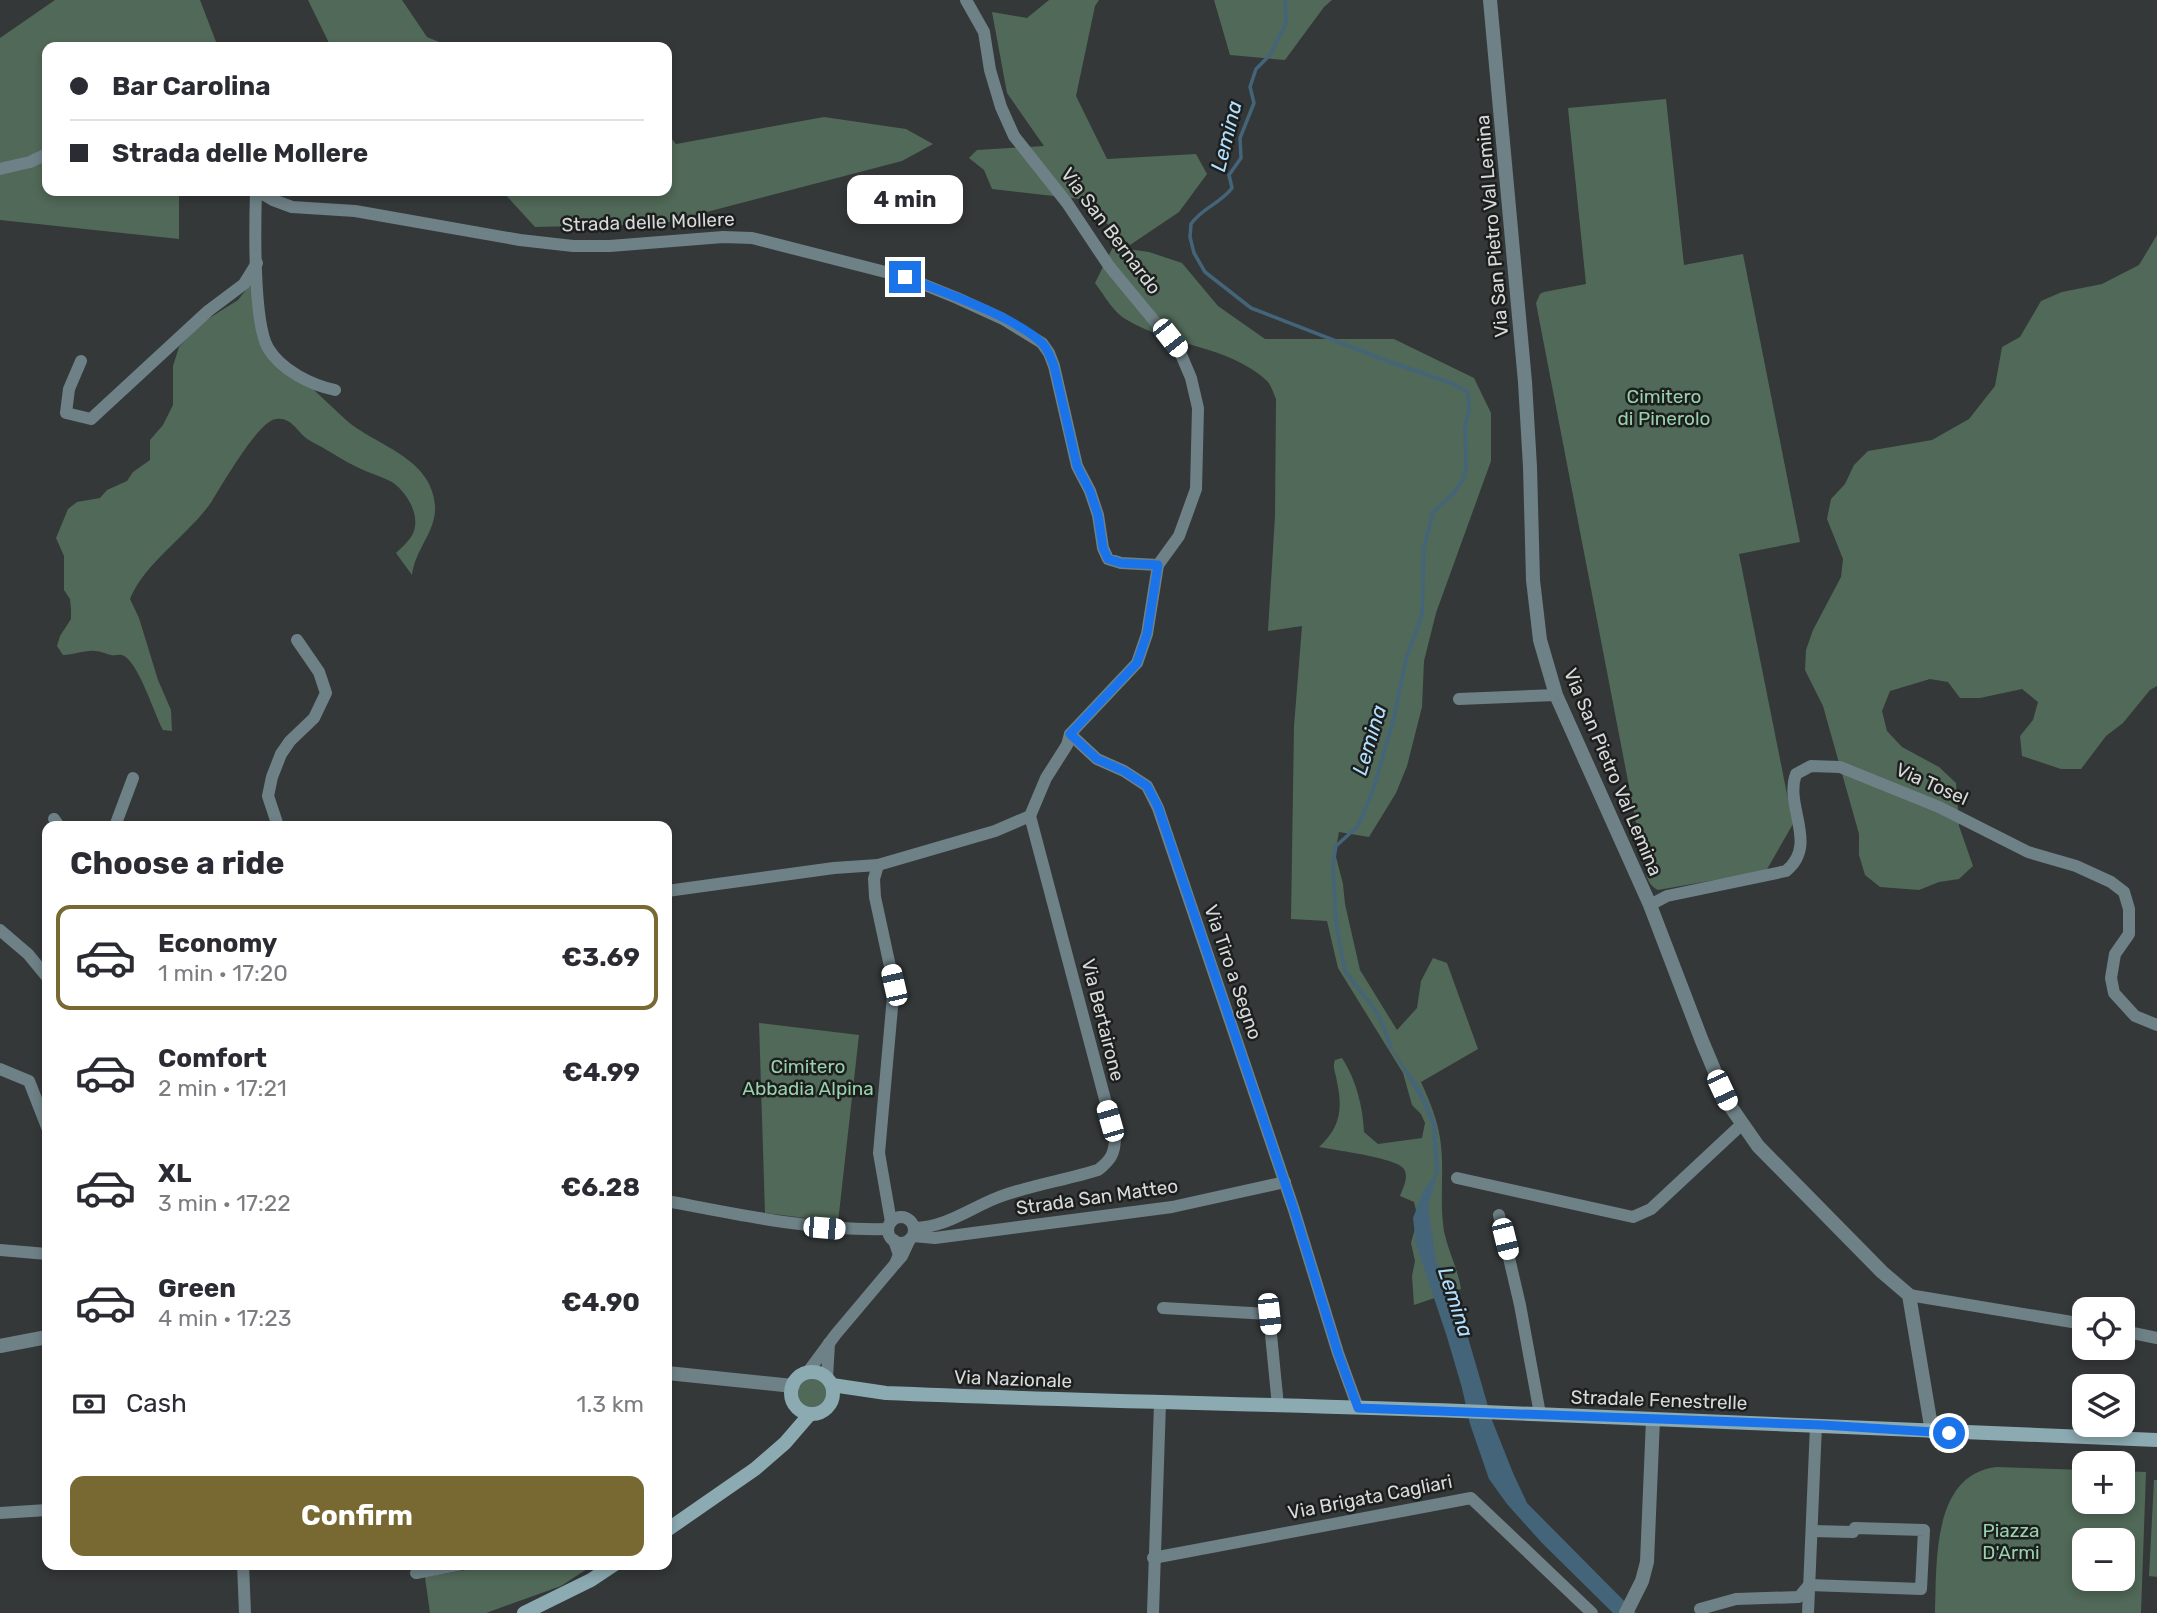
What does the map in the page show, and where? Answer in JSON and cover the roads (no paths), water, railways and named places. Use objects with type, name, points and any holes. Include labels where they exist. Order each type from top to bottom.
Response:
[{"type":"main road","name":"Via Nazionale","points":[[807,1373],[821,1374],[829,1382],[864,1391],[1160,1403]]},
{"type":"main road","points":[[672,1527],[755,1469],[785,1443],[804,1411],[791,1395],[793,1386],[796,1380],[807,1373]]},
{"type":"main road","points":[[829,1382],[834,1391],[831,1403]]},
{"type":"main road","name":"Via Nazionale","points":[[804,1411],[822,1412],[831,1403],[864,1391]]},
{"type":"main road","name":"Stradale Fenestrelle","points":[[1160,1403],[1503,1412],[2157,1440]]},
{"type":"main road","points":[[524,1613],[606,1570]]},
{"type":"street","name":"Via San Bernardo","points":[[966,0],[984,32],[990,69],[1014,136],[1067,203],[1109,266],[1180,352],[1191,378],[1198,408],[1196,489],[1179,536],[1158,565]]},
{"type":"street","name":"Via San Pietro Val Lemina","points":[[1490,0],[1525,382],[1533,580],[1540,640],[1556,695],[1650,905],[1716,1077],[1741,1125],[1758,1146],[1882,1272],[1909,1295]]},
{"type":"street","points":[[0,169],[42,156]]},
{"type":"street","points":[[257,196],[257,263],[262,327],[268,348],[286,367],[306,380],[316,386],[335,390]]},
{"type":"street","name":"Strada delle Mollere","points":[[266,196],[292,207],[355,211],[520,240],[573,246],[610,246],[723,237],[752,238],[905,277],[957,298],[1003,319],[1042,343],[1054,366],[1077,466],[1090,491],[1098,515],[1103,548],[1108,559],[1121,563],[1158,565]]},
{"type":"street","points":[[81,361],[69,389],[66,413],[90,419],[208,311],[244,284],[257,263]]},
{"type":"street","points":[[672,890],[834,868],[878,865],[995,831],[1030,816],[1046,778],[1067,745],[1070,734],[1137,663],[1147,634],[1158,565]]},
{"type":"street","points":[[276,821],[268,796],[272,777],[281,754],[290,741],[314,718],[326,693],[319,672],[297,640]]},
{"type":"street","points":[[1459,699],[1556,695]]},
{"type":"street","name":"Via Tiro a Segno","points":[[1070,734],[1097,759],[1124,771],[1147,786],[1158,807],[1358,1408]]},
{"type":"street","name":"Via Tosel","points":[[1650,905],[1667,896],[1786,871],[1794,865],[1802,837],[1793,788],[1796,774],[1811,766],[1840,767],[1939,807],[2028,852],[2076,866],[2111,882],[2124,892],[2129,909],[2129,934],[2115,954],[2111,978],[2114,993],[2135,1016],[2157,1024]]},
{"type":"street","points":[[117,821],[133,778]]},
{"type":"street","name":"Via Bertairone","points":[[913,1234],[926,1227],[944,1223],[999,1197],[1098,1170],[1108,1163],[1113,1154],[1115,1137],[1030,816]]},
{"type":"street","points":[[878,865],[874,879],[875,897],[894,985],[880,1153],[891,1230],[898,1255],[895,1264]]},
{"type":"street","points":[[0,930],[28,954],[42,971]]},
{"type":"street","points":[[0,1069],[29,1081],[42,1114]]},
{"type":"street","points":[[1457,1178],[1633,1217],[1651,1209],[1741,1125]]},
{"type":"street","name":"Strada San Matteo","points":[[913,1234],[935,1238],[1172,1207],[1285,1182]]},
{"type":"street","points":[[672,1202],[797,1225],[891,1230],[902,1243],[913,1234]]},
{"type":"street","points":[[1499,1215],[1520,1305],[1540,1414]]},
{"type":"street","points":[[807,1373],[902,1256],[913,1234],[911,1221],[904,1217],[895,1218],[891,1230]]},
{"type":"street","points":[[0,1250],[42,1254]]},
{"type":"street","points":[[1932,1432],[1909,1295],[2072,1322]]},
{"type":"street","points":[[1163,1308],[1269,1314],[1278,1406]]},
{"type":"street","points":[[2135,1333],[2157,1338]]},
{"type":"street","points":[[0,1346],[42,1338]]},
{"type":"street","points":[[829,1382],[830,1342]]},
{"type":"street","points":[[672,1374],[793,1386]]},
{"type":"street","points":[[1153,1613],[1160,1403]]},
{"type":"street","points":[[1630,1607],[1646,1572],[1653,1419]]},
{"type":"street","points":[[1808,1613],[1816,1425]]},
{"type":"street","name":"Via Brigata Cagliari","points":[[1153,1558],[1471,1498],[1592,1613]]},
{"type":"street","points":[[0,1513],[42,1510]]},
{"type":"street","points":[[1810,1584],[1921,1589],[1924,1530],[1855,1528],[1853,1532],[1812,1531]]},
{"type":"street","points":[[243,1570],[245,1613]]},
{"type":"street","points":[[416,1573],[431,1570]]},
{"type":"street","points":[[1700,1609],[1736,1599],[1799,1597],[1810,1584]]},
{"type":"water","points":[[1388,1043],[1422,1091],[1436,1124],[1439,1169],[1428,1206],[1436,1261],[1465,1327],[1492,1420],[1513,1473],[1527,1503],[1636,1613],[1613,1613],[1542,1543],[1489,1479],[1416,1244],[1413,1218],[1422,1194],[1435,1175],[1432,1125],[1421,1100]]},
{"type":"waterway","name":"Lemina","points":[[1285,0],[1286,23],[1270,55],[1256,69],[1250,87],[1254,103],[1240,138],[1241,158],[1229,175],[1232,188],[1191,224],[1190,237],[1194,253],[1205,272],[1251,308],[1451,383],[1468,392],[1469,411],[1465,425],[1466,468],[1463,479],[1454,493],[1433,512],[1424,547],[1422,615],[1406,659],[1393,722],[1372,793],[1358,826],[1336,846],[1333,865],[1336,924],[1345,971],[1378,1014],[1391,1047]]},
{"type":"park label","name":"Cimitero di Pinerolo","points":[[1664,407]]},
{"type":"park label","name":"Cimitero Abbadia Alpina","points":[[808,1077]]},
{"type":"park label","name":"Piazza D'Armi","points":[[2011,1541]]}]
